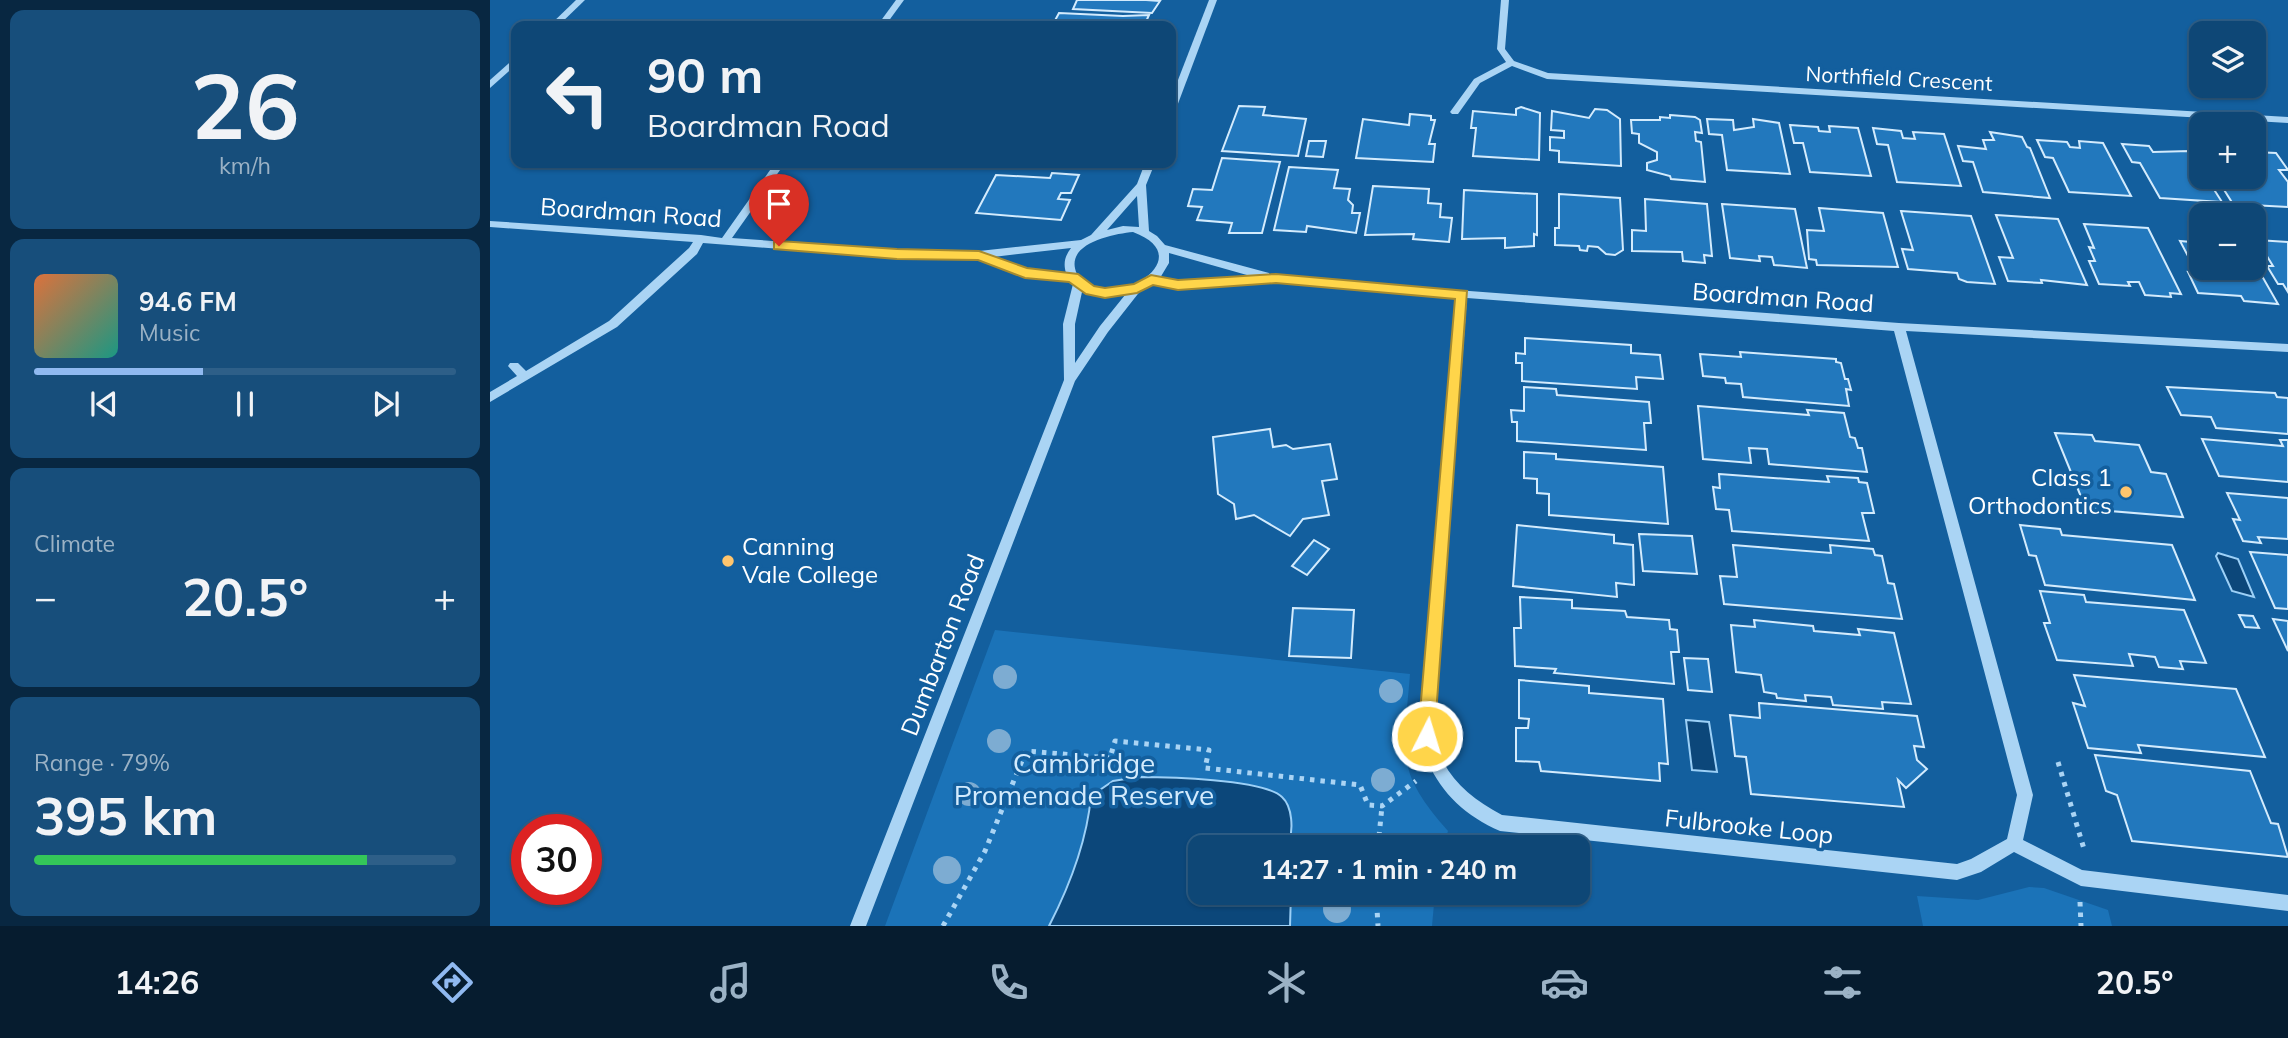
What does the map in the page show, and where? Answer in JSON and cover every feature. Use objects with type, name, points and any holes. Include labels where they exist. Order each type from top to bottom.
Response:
[{"type":"street","points":[[558,21],[581,0]]},
{"type":"street","points":[[885,21],[900,0]]},
{"type":"street","points":[[1176,96],[1213,0]]},
{"type":"street","points":[[1455,112],[1477,81],[1511,63],[1501,49],[1505,0]]},
{"type":"street","name":"Northfield Crescent","points":[[1511,63],[1547,76],[2288,120]]},
{"type":"street","points":[[490,85],[511,65]]},
{"type":"street","points":[[726,240],[776,168]]},
{"type":"street","points":[[1096,235],[1141,184],[1148,168]]},
{"type":"street","points":[[1141,184],[1144,232]]},
{"type":"street","name":"Boardman Road","points":[[490,223],[897,254],[979,255],[1083,243],[1096,235],[1121,229],[1144,232],[1163,248],[1276,279]]},
{"type":"street","points":[[490,398],[613,324],[694,251],[701,238]]},
{"type":"street","points":[[1076,281],[1071,260],[1083,243]]},
{"type":"street","points":[[1151,280],[1161,270],[1163,248]]},
{"type":"street","name":"Boardman Road","points":[[979,255],[1025,273],[1076,281],[1105,293],[1137,288],[1151,280],[1178,285],[1276,279],[1899,327],[2288,348]]},
{"type":"street","name":"Dumbarton Road","points":[[1070,380],[1069,324],[1076,281]]},
{"type":"street","name":"Dumbarton Road","points":[[858,926],[1070,380],[1104,329],[1137,288]]},
{"type":"street","name":"Fulbrooke Loop","points":[[1462,295],[1427,736],[1429,750],[1436,766],[1454,794],[1474,810],[1500,823],[1957,872],[1975,866],[2014,844]]},
{"type":"street","points":[[1899,327],[2025,795],[2014,844],[2081,878],[2288,903]]},
{"type":"street","points":[[514,366],[525,377]]},
{"type":"path","points":[[943,926],[985,851],[1026,751],[1110,758],[1115,741],[1209,750],[1205,768],[1360,785],[1368,805],[1382,806],[1436,766]]},
{"type":"path","points":[[2057,762],[2086,853]]},
{"type":"path","points":[[1379,835],[1382,806]]},
{"type":"path","points":[[1377,905],[1378,926]]},
{"type":"path","points":[[2080,907],[2081,926]]},
{"type":"green space","name":"Cambridge Promenade Reserve","points":[[995,630],[1410,674],[1406,758],[1418,791],[1448,831],[1447,835],[1188,835],[1188,905],[1434,905],[1432,926],[885,926]]},
{"type":"green space","points":[[2029,887],[2044,888],[2108,910],[2112,926],[1923,926],[1917,896],[1978,900]]},
{"type":"shaded area","points":[[2218,553],[2238,559],[2254,597],[2232,591],[2216,556]]},
{"type":"shaded area","points":[[1686,720],[1709,722],[1717,772],[1692,770]]},
{"type":"shaded area","points":[[1138,777],[1236,783],[1256,786],[1282,797],[1290,813],[1290,835],[1188,835],[1188,905],[1291,905],[1290,926],[1049,926],[1076,863],[1086,829],[1091,796],[1113,781]]},
{"type":"building","points":[[1077,0],[1160,1],[1152,13],[1073,9]]},
{"type":"building","points":[[1059,13],[1149,15],[1146,21],[1055,21]]},
{"type":"building","points":[[1239,106],[1265,107],[1263,115],[1306,119],[1298,156],[1222,151]]},
{"type":"building","points":[[1521,107],[1540,113],[1539,160],[1473,156],[1476,128],[1471,128],[1473,111],[1516,115],[1516,109]]},
{"type":"building","points":[[1595,109],[1607,110],[1620,119],[1621,166],[1559,162],[1559,151],[1550,150],[1550,137],[1564,138],[1564,131],[1551,130],[1552,111],[1589,118]]},
{"type":"building","points":[[1410,114],[1431,116],[1431,120],[1435,120],[1429,144],[1435,144],[1433,162],[1356,158],[1363,119],[1409,125]]},
{"type":"building","points":[[1670,115],[1695,117],[1700,120],[1702,133],[1695,132],[1696,141],[1701,142],[1705,182],[1671,179],[1670,176],[1647,170],[1647,163],[1657,160],[1657,152],[1639,143],[1639,134],[1632,133],[1631,120],[1660,120],[1660,117],[1670,118]]},
{"type":"building","points":[[1707,119],[1733,120],[1734,130],[1754,127],[1753,119],[1779,123],[1790,174],[1727,170],[1722,135],[1709,134]]},
{"type":"building","points":[[1790,125],[1818,127],[1819,131],[1830,132],[1829,126],[1858,128],[1871,176],[1810,172],[1803,143],[1794,143]]},
{"type":"building","points":[[1873,128],[1901,131],[1903,138],[1915,139],[1913,132],[1944,134],[1961,186],[1897,182],[1888,145],[1877,144]]},
{"type":"building","points":[[1990,132],[2022,137],[2030,148],[2050,198],[1983,192],[1973,162],[1963,161],[1958,146],[1986,149],[1983,140],[1994,140]]},
{"type":"building","points":[[2037,140],[2067,142],[2070,147],[2080,148],[2079,141],[2103,143],[2131,196],[2069,192],[2053,158],[2045,157]]},
{"type":"building","points":[[1309,141],[1326,141],[1323,157],[1306,156]]},
{"type":"building","points":[[2122,144],[2149,146],[2153,152],[2189,151],[2189,189],[2214,189],[2222,202],[2160,198],[2140,163],[2132,162]]},
{"type":"building","points":[[2266,153],[2276,153],[2288,170],[2279,170],[2288,182],[2288,207],[2266,206],[2266,203],[2232,203],[2224,189],[2266,189]]},
{"type":"building","points":[[1222,158],[1280,162],[1262,233],[1229,233],[1232,223],[1197,220],[1202,207],[1188,206],[1193,189],[1212,190]]},
{"type":"building","points":[[1289,167],[1338,170],[1334,188],[1350,189],[1348,200],[1353,205],[1352,213],[1360,213],[1356,233],[1307,226],[1306,232],[1274,230]]},
{"type":"building","points":[[1052,173],[1079,175],[1071,193],[1061,193],[1058,199],[1070,200],[1061,220],[976,213],[996,175],[1050,178]]},
{"type":"building","points":[[1373,186],[1429,189],[1428,203],[1441,204],[1440,217],[1452,218],[1449,242],[1413,239],[1414,234],[1365,235]]},
{"type":"building","points":[[1464,190],[1537,194],[1537,235],[1534,234],[1534,246],[1505,248],[1505,238],[1462,239]]},
{"type":"building","points":[[1559,194],[1620,198],[1623,250],[1615,255],[1606,254],[1598,247],[1588,246],[1587,251],[1580,250],[1579,246],[1555,245],[1555,228],[1559,228]]},
{"type":"building","points":[[1645,199],[1707,204],[1712,256],[1704,255],[1705,263],[1683,261],[1682,252],[1632,251],[1632,230],[1646,231]]},
{"type":"building","points":[[1722,204],[1795,209],[1807,268],[1774,265],[1772,257],[1759,256],[1760,261],[1730,258]]},
{"type":"building","points":[[1819,208],[1883,213],[1898,267],[1817,265],[1816,260],[1809,259],[1807,230],[1824,231]]},
{"type":"building","points":[[1901,211],[1971,216],[1995,284],[1967,282],[1959,279],[1957,273],[1908,269],[1902,249],[1913,250]]},
{"type":"building","points":[[1996,215],[2058,219],[2087,285],[2041,280],[2042,283],[2008,281],[1999,257],[2013,258]]},
{"type":"building","points":[[2084,224],[2148,228],[2181,294],[2170,293],[2171,297],[2145,295],[2139,282],[2128,282],[2130,286],[2099,284],[2089,261],[2095,261],[2089,247],[2094,248]]},
{"type":"building","points":[[2180,241],[2189,242],[2189,258]]},
{"type":"building","points":[[2266,241],[2288,242],[2288,292],[2283,284],[2278,284],[2267,266],[2273,266],[2266,255]]},
{"type":"building","points":[[2192,280],[2264,280],[2278,304],[2244,301],[2241,296],[2198,293]]},
{"type":"building","points":[[1525,338],[1631,345],[1631,353],[1660,355],[1663,379],[1636,377],[1637,389],[1522,381],[1522,363],[1516,363],[1516,353],[1525,354]]},
{"type":"building","points":[[1740,352],[1836,359],[1836,362],[1841,363],[1845,379],[1848,379],[1851,390],[1846,389],[1849,406],[1743,397],[1741,384],[1726,383],[1725,378],[1703,376],[1700,354],[1741,357]]},
{"type":"building","points":[[1524,387],[1556,389],[1557,395],[1649,402],[1651,423],[1644,423],[1646,450],[1517,441],[1517,422],[1512,422],[1511,410],[1524,411]]},
{"type":"building","points":[[2167,387],[2275,393],[2277,397],[2288,398],[2288,434],[2216,428],[2211,417],[2181,415]]},
{"type":"building","points":[[1698,406],[1809,415],[1807,410],[1844,413],[1850,437],[1855,438],[1858,448],[1862,448],[1867,472],[1769,464],[1767,449],[1749,448],[1751,463],[1703,459]]},
{"type":"building","points":[[1270,429],[1273,447],[1286,445],[1293,449],[1330,444],[1337,479],[1322,481],[1329,515],[1303,519],[1290,536],[1254,515],[1236,519],[1234,504],[1218,494],[1213,437]]},
{"type":"building","name":"Class 1 Orthodontics","points":[[2055,433],[2092,435],[2095,441],[2139,445],[2151,472],[2166,474],[2183,517],[2086,509]]},
{"type":"building","points":[[2202,439],[2283,446],[2280,440],[2288,440],[2288,482],[2219,476]]},
{"type":"building","points":[[1524,452],[1556,454],[1556,459],[1663,467],[1668,524],[1549,515],[1549,494],[1537,493],[1537,479],[1524,478]]},
{"type":"building","points":[[1719,474],[1829,482],[1827,476],[1858,478],[1859,482],[1867,483],[1874,513],[1862,513],[1869,541],[1732,531],[1729,510],[1716,509],[1713,487],[1720,488]]},
{"type":"building","points":[[2227,493],[2288,498],[2288,539],[2258,537],[2261,543],[2243,541],[2233,519],[2240,520]]},
{"type":"building","points":[[1517,525],[1614,535],[1614,543],[1633,545],[1634,585],[1616,583],[1617,597],[1513,586]]},
{"type":"building","points":[[2020,525],[2060,529],[2062,535],[2172,545],[2195,600],[2045,585],[2036,556],[2029,555]]},
{"type":"building","points":[[1639,534],[1692,536],[1697,574],[1643,571]]},
{"type":"building","points":[[1314,540],[1329,549],[1307,575],[1292,566]]},
{"type":"building","points":[[1733,545],[1831,553],[1830,545],[1873,549],[1875,555],[1882,556],[1888,583],[1894,584],[1902,619],[1724,604],[1720,576],[1737,577]]},
{"type":"building","points":[[2250,552],[2288,555],[2288,609],[2275,608]]},
{"type":"building","points":[[2040,591],[2084,595],[2086,602],[2184,610],[2206,663],[2180,661],[2183,669],[2159,667],[2155,657],[2129,654],[2133,666],[2057,660],[2044,623],[2050,623]]},
{"type":"building","points":[[1520,597],[1572,600],[1572,608],[1625,611],[1627,617],[1669,620],[1670,629],[1677,630],[1679,652],[1671,652],[1674,684],[1554,673],[1556,669],[1515,666],[1514,628],[1521,628]]},
{"type":"building","points":[[1293,608],[1354,610],[1351,658],[1289,656]]},
{"type":"building","points":[[2239,615],[2253,616],[2259,628],[2245,627]]},
{"type":"building","points":[[2273,619],[2288,621],[2288,651]]},
{"type":"building","points":[[1754,620],[1813,626],[1814,631],[1860,635],[1858,629],[1894,633],[1911,704],[1882,702],[1883,709],[1833,705],[1831,697],[1805,695],[1806,701],[1777,698],[1776,694],[1764,692],[1761,675],[1736,672],[1731,625],[1755,627]]},
{"type":"building","points":[[1684,658],[1708,659],[1712,692],[1688,690]]},
{"type":"building","points":[[2074,675],[2236,689],[2265,757],[2138,745],[2141,753],[2088,748],[2073,703],[2085,706]]},
{"type":"building","points":[[1519,680],[1589,686],[1589,693],[1663,699],[1668,764],[1659,763],[1660,781],[1541,771],[1539,762],[1516,761],[1516,728],[1528,728],[1529,719],[1519,718]]},
{"type":"building","points":[[1759,703],[1917,716],[1924,747],[1914,746],[1917,760],[1927,769],[1906,788],[1898,780],[1904,807],[1751,794],[1746,757],[1735,756],[1730,715],[1760,718]]},
{"type":"building","points":[[2095,755],[2250,771],[2271,823],[2278,824],[2288,857],[2132,841],[2117,795],[2106,791]]},
{"type":"place","name":"Class 1 Orthodontics","points":[[2126,492]]},
{"type":"place","name":"Canning Vale College","points":[[728,561]]},
{"type":"route","points":[[779,246],[897,254],[979,255],[1025,273],[1073,277],[1078,284],[1090,290],[1105,293],[1137,288],[1151,280],[1178,285],[1276,279],[1462,295],[1427,736]]}]
